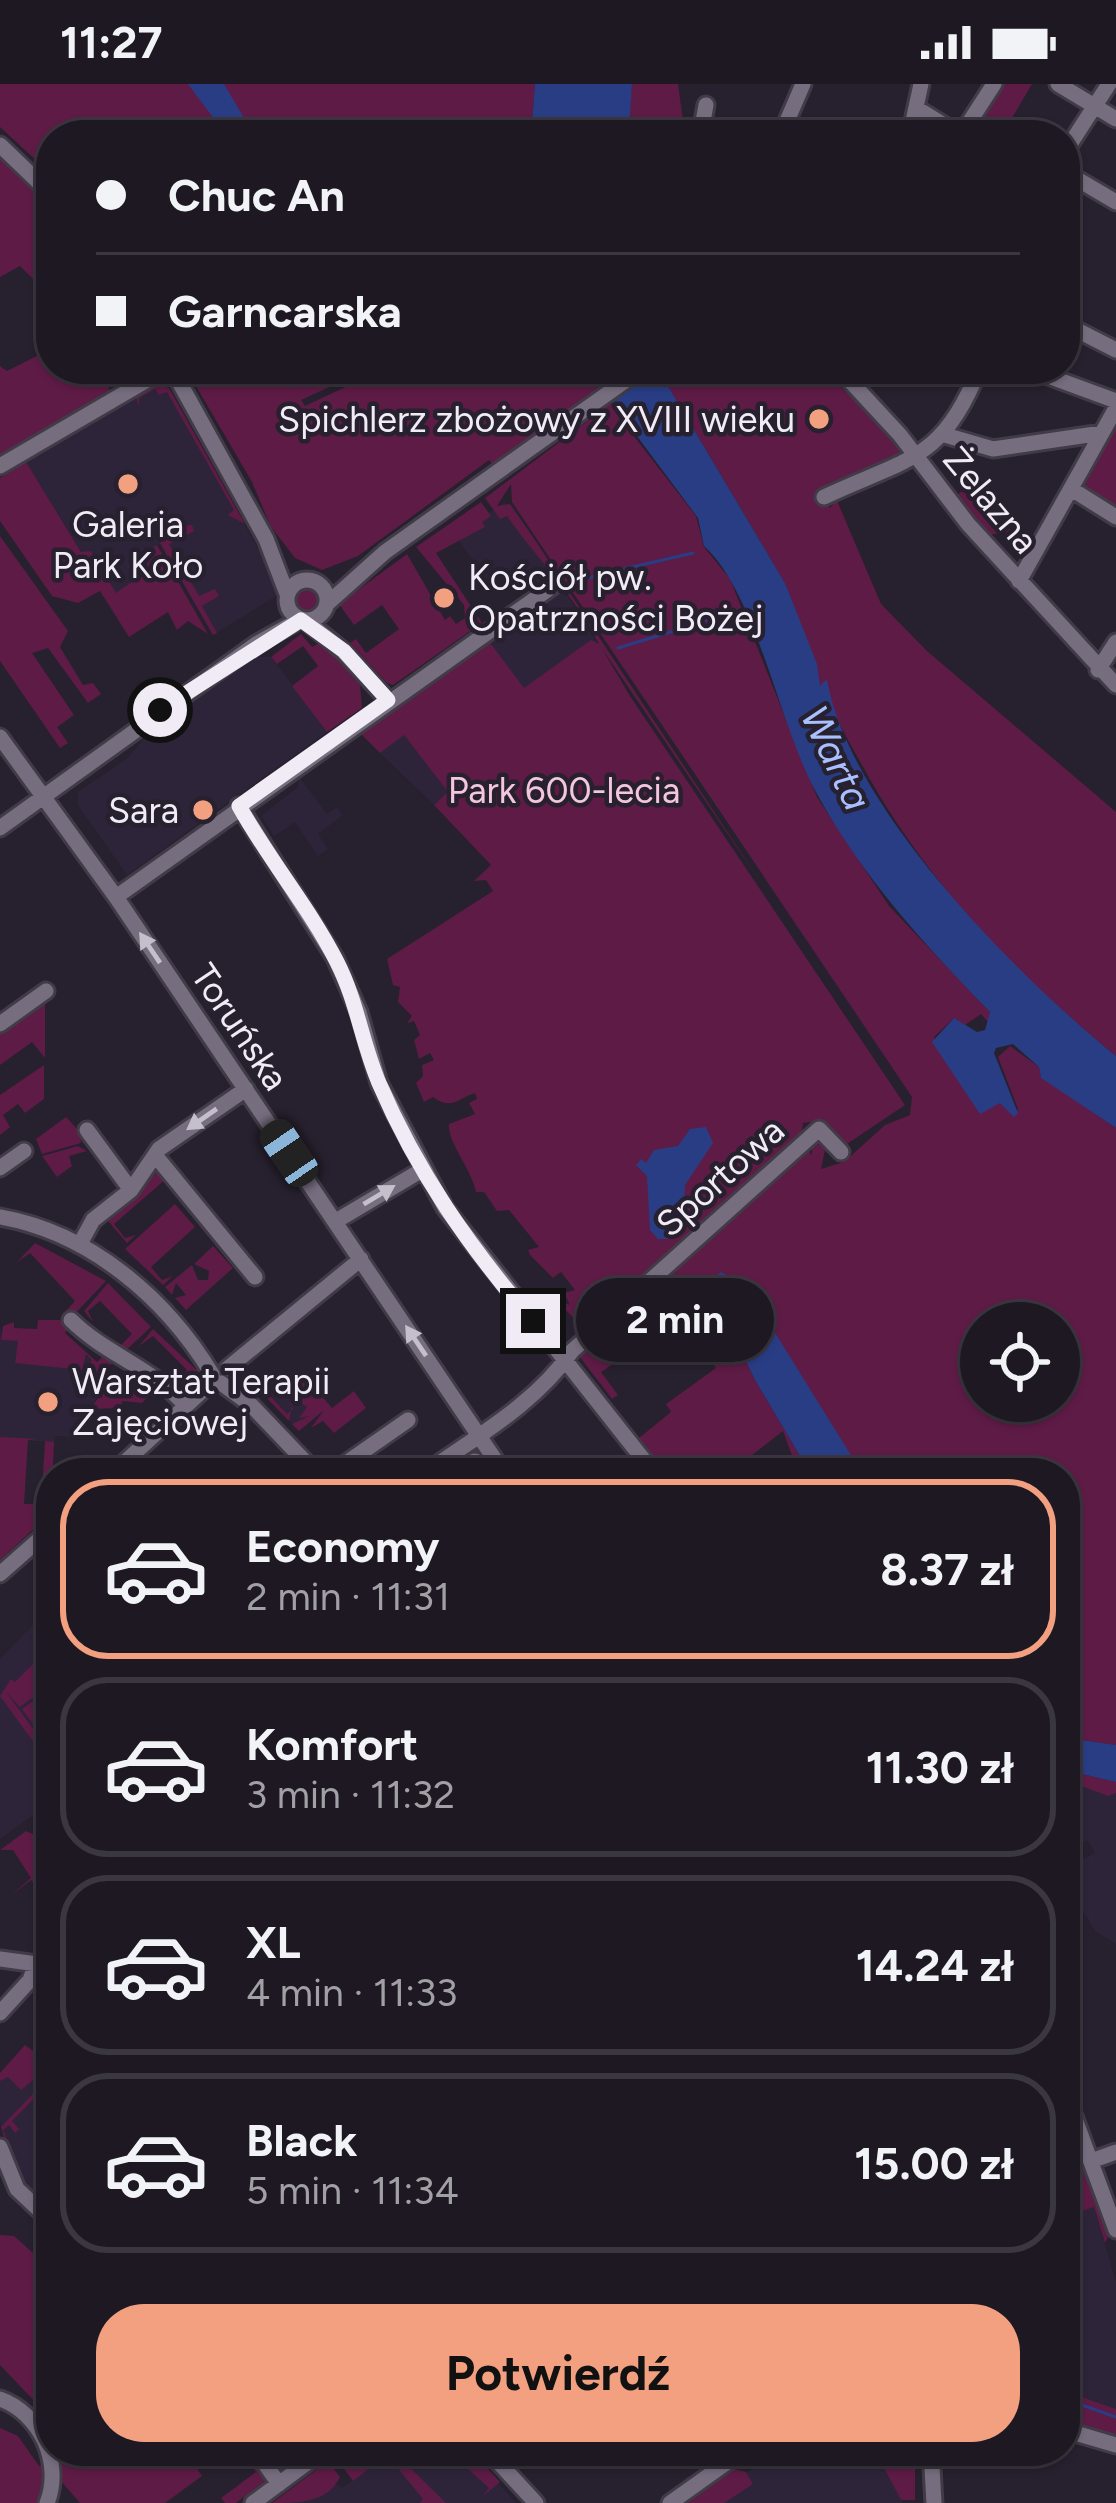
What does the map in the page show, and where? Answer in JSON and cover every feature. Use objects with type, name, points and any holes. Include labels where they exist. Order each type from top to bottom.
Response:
[{"type":"street","points":[[787,120],[803,84]]},
{"type":"street","points":[[913,120],[921,84]]},
{"type":"street","points":[[971,120],[994,84]]},
{"type":"street","points":[[1058,84],[1116,119]]},
{"type":"street","points":[[1080,128],[1109,84]]},
{"type":"street","points":[[703,120],[706,105]]},
{"type":"street","points":[[916,108],[936,120]]},
{"type":"street","points":[[0,145],[36,180]]},
{"type":"street","points":[[1080,181],[1116,202]]},
{"type":"street","points":[[1080,332],[1116,350]]},
{"type":"street","points":[[0,466],[143,384]]},
{"type":"street","points":[[178,384],[266,539],[287,597],[303,620],[344,651],[388,700]]},
{"type":"street","points":[[0,828],[256,644],[326,606],[385,552],[621,384]]},
{"type":"street","name":"Żelazna","points":[[851,384],[1019,581],[1116,686]]},
{"type":"street","points":[[824,497],[946,436],[972,384]]},
{"type":"street","points":[[1019,581],[1073,490],[1116,404],[1066,384]]},
{"type":"street","points":[[946,436],[993,449],[1102,433]]},
{"type":"street","points":[[1073,490],[1116,517]]},
{"type":"street","points":[[266,539],[325,590],[326,606],[344,651]]},
{"type":"street","points":[[256,644],[294,584],[338,577],[385,552]]},
{"type":"street","points":[[116,897],[553,586]]},
{"type":"street","points":[[1098,670],[1116,642]]},
{"type":"street","name":"Toruńska","points":[[0,737],[116,897],[494,1458]]},
{"type":"street","points":[[239,806],[335,958],[359,1012],[375,1072],[422,1170],[479,1258],[567,1359],[643,1458]]},
{"type":"street","points":[[0,1024],[46,991]]},
{"type":"street","points":[[81,1242],[93,1220],[131,1190],[157,1152],[246,1089]]},
{"type":"street","points":[[87,1130],[131,1190]]},
{"type":"street","name":"Sportowa","points":[[449,1458],[481,1438],[819,1130],[841,1152]]},
{"type":"street","points":[[0,1168],[24,1151]]},
{"type":"street","points":[[157,1152],[255,1277]]},
{"type":"street","points":[[336,1221],[422,1170]]},
{"type":"street","points":[[0,1216],[81,1242],[125,1274],[301,1458]]},
{"type":"street","points":[[129,1458],[221,1374],[361,1259]]},
{"type":"street","points":[[71,1321],[98,1347],[125,1354],[158,1378],[186,1406]]},
{"type":"street","points":[[354,1458],[408,1420]]},
{"type":"street","points":[[0,1574],[36,1542]]},
{"type":"street","points":[[0,1959],[36,1964]]},
{"type":"street","points":[[0,2013],[36,1973]]},
{"type":"street","points":[[1080,2132],[1116,2230]]},
{"type":"street","points":[[0,2147],[17,2189],[36,2207]]},
{"type":"street","points":[[1091,2161],[1116,2152]]},
{"type":"street","points":[[0,2399],[20,2407],[36,2427]]},
{"type":"street","points":[[1080,2434],[1116,2445]]},
{"type":"street","points":[[47,2503],[49,2466]]},
{"type":"street","points":[[266,2466],[279,2484]]},
{"type":"street","points":[[254,2503],[303,2466]]},
{"type":"street","points":[[502,2466],[536,2503]]},
{"type":"street","points":[[670,2503],[722,2466]]},
{"type":"street","points":[[932,2466],[934,2503]]},
{"type":"shaded area","points":[[158,385],[169,388],[275,579],[276,596],[213,635],[160,544],[136,557],[136,579],[116,594],[91,551],[82,553],[26,462]]},
{"type":"shaded area","points":[[505,502],[552,574],[527,591],[513,571],[491,586],[450,528],[483,505],[489,513]]},
{"type":"shaded area","points":[[563,589],[598,644],[525,693],[488,642]]},
{"type":"shaded area","points":[[255,657],[271,657],[327,732],[127,875],[78,805],[78,792],[129,757],[148,734]]},
{"type":"shaded area","points":[[403,734],[449,793],[434,805],[380,753]]},
{"type":"shaded area","points":[[299,777],[327,814],[337,807],[343,815],[318,834],[328,849],[318,856],[295,822],[274,836],[261,816],[298,787]]},
{"type":"shaded area","points":[[0,1321],[1,1340],[19,1341],[15,1362],[81,1370],[85,1353],[91,1358],[88,1387],[100,1393],[71,1437],[56,1436],[54,1442],[0,1439]]},
{"type":"shaded area","points":[[281,1373],[300,1385],[307,1379],[330,1406],[299,1431],[261,1392]]},
{"type":"shaded area","points":[[36,1622],[36,1813],[0,1839],[0,1659]]},
{"type":"shaded area","points":[[1080,1786],[1108,1796],[1116,1793],[1116,1944],[1095,1931],[1080,1906],[1080,1860],[1095,1853],[1087,1840],[1080,1844]]},
{"type":"shaded area","points":[[25,2045],[36,2053],[36,2201],[10,2165],[0,2122],[0,2073]]},
{"type":"shaded area","points":[[1094,2207],[1116,2282],[1116,2409],[1080,2396],[1080,2212]]},
{"type":"shaded area","points":[[372,2466],[483,2466],[516,2503],[282,2503],[338,2484],[342,2488]]},
{"type":"shaded area","points":[[761,2466],[883,2466],[903,2503],[688,2503],[753,2484],[746,2472]]},
{"type":"green space","points":[[0,84],[535,84],[532,120],[36,120],[36,160],[0,127]]},
{"type":"green space","points":[[632,84],[678,84],[683,120],[629,120]]},
{"type":"green space","points":[[999,84],[1032,84],[1011,120],[976,120]]},
{"type":"green space","points":[[0,156],[36,192],[36,279],[20,266],[0,277]]},
{"type":"green space","points":[[36,356],[36,384],[106,384],[110,390],[0,456],[0,366],[7,371]]},
{"type":"green space","points":[[195,384],[336,384],[301,400],[305,406],[352,384],[595,384],[598,389],[492,464],[489,460],[358,556],[322,570],[295,558],[271,527],[252,482]]},
{"type":"green space","points":[[667,384],[839,384],[897,438],[901,450],[895,456],[823,495],[830,508],[840,496],[838,503],[881,604],[927,651],[1116,812],[1116,1056],[1007,958],[914,847],[840,724],[827,680],[820,687],[785,583]]},
{"type":"green space","points":[[158,385],[169,388],[245,524],[228,515],[234,510],[167,392],[159,395],[155,389],[139,398],[139,406],[136,397]]},
{"type":"green space","name":"Park 600-lecia","points":[[610,404],[620,409],[633,435],[696,516],[704,547],[730,579],[817,797],[889,906],[990,1012],[989,1023],[981,1014],[965,1025],[954,1018],[934,1037],[980,1113],[1001,1102],[1014,1116],[1018,1109],[998,1057],[1010,1046],[1039,1067],[1041,1077],[1116,1128],[1116,1745],[1080,1740],[1080,1458],[850,1458],[707,1282],[755,1380],[801,1458],[793,1458],[783,1431],[748,1458],[654,1458],[639,1438],[671,1412],[666,1404],[716,1368],[694,1336],[676,1344],[687,1332],[675,1320],[688,1311],[672,1302],[659,1283],[806,1148],[812,1155],[812,1144],[826,1145],[821,1169],[844,1162],[885,1125],[910,1115],[912,1097],[512,502],[511,484],[497,506],[510,504],[533,537],[767,892],[601,647],[630,696],[905,1105],[844,1146],[819,1121],[803,1123],[801,1138],[592,1323],[578,1312],[584,1330],[556,1299],[570,1305],[564,1293],[575,1290],[561,1272],[553,1278],[530,1255],[528,1250],[539,1247],[509,1210],[497,1211],[484,1192],[476,1192],[449,1124],[475,1114],[469,1103],[477,1099],[475,1093],[450,1103],[433,1097],[424,1102],[416,1083],[423,1076],[422,1065],[434,1060],[430,1053],[419,1059],[414,1040],[420,1035],[414,1021],[407,1023],[412,1016],[398,1002],[400,987],[393,985],[387,959],[493,891],[486,880],[474,881],[491,865],[434,805],[448,792],[404,735],[380,753],[359,732],[488,640],[524,688],[591,640],[599,644],[567,593],[507,516],[500,519],[485,498]]},
{"type":"green space","points":[[1116,425],[1116,509],[1084,487]]},
{"type":"green space","points":[[26,462],[81,552],[91,551],[116,593],[136,579],[127,565],[157,545],[208,634],[188,621],[177,630],[168,612],[129,637],[100,591],[78,603],[52,596],[0,521],[0,478]]},
{"type":"green space","points":[[970,484],[990,508],[996,504],[1012,532],[985,535],[955,497]]},
{"type":"green space","points":[[481,502],[491,516],[482,522],[485,527],[436,553],[482,623],[393,685],[387,683],[350,643],[356,639],[366,653],[399,629],[382,605],[354,625],[339,604],[407,554],[445,620],[450,616],[456,624],[465,618],[464,605],[416,547]]},
{"type":"green space","points":[[192,525],[194,531],[169,544],[199,596],[215,589],[219,596],[202,606],[217,633],[213,635],[160,543],[182,526]]},
{"type":"green space","points":[[0,536],[68,631],[60,647],[83,685],[93,683],[101,694],[88,703],[48,648],[32,653],[74,715],[57,727],[68,743],[60,748],[0,661]]},
{"type":"green space","points":[[307,586],[317,590],[321,600],[317,610],[307,614],[297,610],[293,600],[297,590]]},
{"type":"green space","points":[[301,634],[312,647],[321,642],[360,685],[362,708],[327,732],[292,686],[318,666],[303,646],[277,664],[271,657]]},
{"type":"green space","points":[[37,1000],[45,1005],[45,1058],[32,1042],[0,1065],[0,1027]]},
{"type":"green space","points":[[44,1065],[44,1099],[25,1113],[18,1104],[3,1115],[10,1127],[0,1135],[0,1095]]},
{"type":"green space","points":[[66,1117],[80,1132],[81,1143],[42,1154],[36,1139]]},
{"type":"green space","points":[[78,1146],[87,1151],[69,1156],[72,1166],[57,1177],[42,1156]]},
{"type":"green space","points":[[159,1170],[166,1179],[114,1224],[125,1238],[136,1235],[127,1243],[108,1221]]},
{"type":"green space","points":[[175,1204],[195,1227],[151,1267],[162,1280],[173,1276],[163,1285],[125,1249]]},
{"type":"green space","points":[[35,1243],[106,1281],[71,1318],[56,1308],[64,1313],[75,1301],[30,1253],[16,1263]]},
{"type":"green space","points":[[213,1246],[233,1268],[186,1310],[175,1298],[186,1295],[176,1283],[172,1295],[165,1287],[192,1265],[198,1280],[208,1280],[209,1271],[194,1264]]},
{"type":"green space","points":[[108,1283],[151,1327],[124,1352],[112,1341],[121,1345],[132,1334],[100,1301],[88,1311],[93,1322],[84,1311]]},
{"type":"green space","points":[[653,1290],[677,1314],[672,1320],[682,1331],[674,1342],[657,1319],[625,1342],[612,1325]]},
{"type":"green space","points":[[38,1320],[60,1320],[69,1328],[65,1333],[97,1362],[108,1351],[117,1358],[88,1388],[91,1359],[86,1354],[82,1370],[15,1363],[18,1341],[1,1340],[3,1326],[14,1322],[14,1328],[37,1329]]},
{"type":"green space","points":[[153,1329],[202,1375],[192,1385],[175,1382],[187,1370],[153,1336],[139,1346]]},
{"type":"green space","points":[[618,1336],[617,1346],[607,1355],[613,1364],[601,1372],[618,1395],[612,1399],[579,1356],[597,1338],[605,1346]]},
{"type":"green space","points":[[281,1373],[300,1385],[307,1379],[332,1408],[354,1391],[366,1408],[334,1433],[323,1421],[311,1428],[324,1410],[299,1431],[292,1424],[310,1416],[299,1418],[307,1407],[281,1388],[270,1396],[287,1414],[291,1411],[289,1421],[261,1392]]},
{"type":"green space","points":[[112,1378],[120,1385],[159,1386],[142,1403],[122,1401],[121,1408],[90,1409]]},
{"type":"green space","points":[[0,1437],[37,1439],[28,1440],[24,1504],[36,1504],[36,1527],[0,1560]]},
{"type":"green space","points":[[45,1441],[54,1442],[53,1458],[44,1458]]},
{"type":"green space","points":[[36,1661],[36,1695],[20,1707],[6,1692],[36,1733],[36,1745],[0,1696],[11,1679],[15,1682]]},
{"type":"green space","points":[[36,1699],[36,1728],[22,1709]]},
{"type":"green space","points":[[1080,1774],[1116,1782],[1116,1793],[1108,1796],[1080,1786]]},
{"type":"green space","points":[[26,1831],[36,1836],[36,1885],[31,1880],[10,1896],[31,1878],[13,1850],[0,1850]]},
{"type":"green space","points":[[25,2045],[36,2053],[36,2078],[21,2090],[8,2077],[0,2081],[0,2073]]},
{"type":"green space","points":[[36,2090],[36,2096],[12,2121],[19,2129],[15,2133],[9,2125],[3,2130],[12,2149],[32,2131],[9,2152],[1,2127]]},
{"type":"green space","points":[[1085,2167],[1109,2235],[1105,2243],[1094,2207],[1080,2212],[1080,2168]]},
{"type":"green space","points":[[0,2235],[14,2236],[36,2256],[36,2403],[0,2365]]},
{"type":"green space","points":[[1080,2396],[1116,2409],[1116,2440],[1080,2429]]},
{"type":"green space","points":[[0,2428],[18,2436],[36,2466],[44,2466],[47,2485],[40,2503],[0,2503]]},
{"type":"green space","points":[[56,2466],[195,2466],[202,2476],[165,2503],[80,2503],[60,2480]]},
{"type":"green space","points":[[251,2466],[257,2466],[266,2480],[236,2503],[225,2503],[221,2498],[256,2472]]},
{"type":"green space","points":[[321,2466],[332,2466],[340,2477],[320,2497],[272,2503]]},
{"type":"green space","points":[[342,2466],[373,2466],[353,2481]]},
{"type":"green space","points":[[396,2466],[408,2466],[446,2503],[420,2503],[423,2499]]},
{"type":"green space","points":[[485,2466],[500,2482],[483,2496],[489,2488],[468,2469]]},
{"type":"green space","points":[[883,2466],[915,2466],[915,2500],[901,2500]]},
{"type":"green space","points":[[734,2469],[746,2472],[753,2484],[724,2503],[688,2503]]},
{"type":"water","points":[[188,84],[224,84],[245,120],[215,120]]},
{"type":"water","points":[[535,84],[632,84],[630,120],[532,120]]},
{"type":"water","name":"Warta","points":[[598,384],[667,384],[785,583],[817,664],[820,686],[827,679],[841,728],[867,780],[902,833],[987,935],[1116,1056],[1116,1128],[1041,1078],[1039,1067],[1013,1044],[996,1048],[994,1053],[1018,1113],[1014,1117],[1000,1103],[980,1114],[932,1042],[954,1018],[977,1032],[985,1030],[990,1012],[896,909],[835,825],[803,766],[739,595],[704,546],[698,518]]},
{"type":"water","points":[[706,1127],[713,1143],[685,1185],[683,1228],[669,1239],[658,1239],[650,1230],[647,1176],[636,1165],[641,1159],[646,1163],[654,1150],[678,1146],[690,1129]]},
{"type":"water","points":[[721,1272],[746,1286],[853,1458],[801,1458],[755,1380],[707,1282]]},
{"type":"water","points":[[1080,1740],[1116,1745],[1116,1782],[1080,1774]]},
{"type":"waterway","points":[[606,573],[693,553]]},
{"type":"waterway","points":[[577,581],[599,575]]},
{"type":"waterway","points":[[695,623],[745,609]]},
{"type":"waterway","points":[[618,648],[677,630],[685,622]]},
{"type":"waterway","points":[[1080,2404],[1116,2417]]},
{"type":"place","name":"Spichlerz zbożowy z XVIII wieku","points":[[819,419]]},
{"type":"place","name":"Galeria Park Koło","points":[[128,484]]},
{"type":"place","name":"Kościół pw. Opatrzności Bożej","points":[[444,598]]},
{"type":"place","name":"Sara","points":[[203,810]]},
{"type":"place","name":"Warsztat Terapii Zajęciowej","points":[[48,1402]]},
{"type":"route","points":[[160,710],[256,644],[301,620],[344,651],[388,700],[239,806],[335,958],[359,1012],[386,1099],[422,1170],[466,1240],[533,1321]]}]
